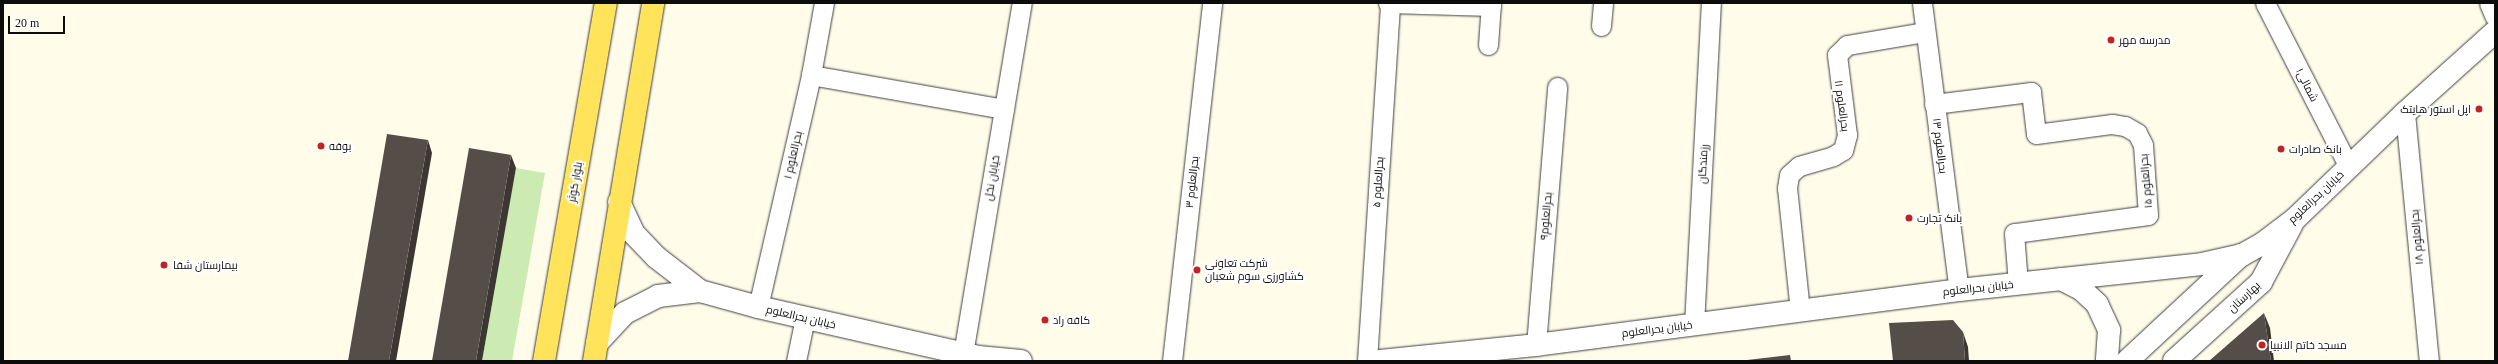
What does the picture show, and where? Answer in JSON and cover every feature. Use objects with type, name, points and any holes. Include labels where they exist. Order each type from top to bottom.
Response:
[{"type":"main road","name":"بلوار کوثر","points":[[544,361],[606,3]]},
{"type":"main road","points":[[595,352],[653,3]]},
{"type":"street","name":"بحرالعلوم ۱","points":[[758,307],[811,75],[824,3]]},
{"type":"street","name":"خیابان نخل","points":[[973,357],[1004,109],[1022,3]]},
{"type":"street","name":"بحرالعلوم ۳","points":[[1172,361],[1212,3]]},
{"type":"street","points":[[1389,3],[1491,5],[1488,45]]},
{"type":"street","name":"بحرالعلوم ۵","points":[[1366,361],[1389,3]]},
{"type":"street","points":[[1601,26],[1603,3]]},
{"type":"street","name":"رزمندگان","points":[[1694,325],[1711,3]]},
{"type":"street","name":"بحرالعلوم ۱۳","points":[[1922,3],[1959,290]]},
{"type":"street","name":"شمالی۱","points":[[2266,3],[2349,167]]},
{"type":"street","points":[[2489,3],[2495,17]]},
{"type":"street","name":"بحرالعلوم ۱۱","points":[[1800,311],[1787,188],[1790,175],[1799,166],[1833,156],[1843,150],[1847,135],[1837,55],[1847,45],[1925,32]]},
{"type":"street","name":"خیابان بحرالعلوم","points":[[1379,361],[1433,358],[1959,290],[2202,264],[2242,255],[2262,244],[2295,219],[2405,113],[2495,32]]},
{"type":"street","points":[[811,75],[1004,109]]},
{"type":"street","name":"بحرالعلوم۹","points":[[1536,345],[1557,87]]},
{"type":"street","name":"بحرالعلوم ۱۵","points":[[1934,104],[2032,92],[2036,134],[2112,124],[2125,126],[2137,132],[2143,145],[2148,215],[2014,233],[2018,284]]},
{"type":"street","name":"بحرالعلوم ۱۸","points":[[2405,113],[2429,361]]},
{"type":"street","points":[[619,202],[634,234],[656,257],[700,291]]},
{"type":"street","name":"بهارستان","points":[[2174,361],[2261,282],[2295,219]]},
{"type":"street","points":[[2126,361],[2242,255]]},
{"type":"street","points":[[2061,279],[2081,289],[2097,304],[2109,330],[2108,361]]},
{"type":"street","name":"خیابان بحرالعلوم","points":[[595,352],[625,313],[658,296],[700,291],[758,307],[973,357],[1021,361]]},
{"type":"street","points":[[796,361],[806,318]]},
{"type":"green space","points":[[516,168],[545,173],[512,361],[482,361]]},
{"type":"building","points":[[387,134],[428,140],[389,361],[348,361]]},
{"type":"building","points":[[469,148],[511,155],[476,361],[432,361]]},
{"type":"building","points":[[2264,313],[2271,361],[2209,361]]},
{"type":"building","points":[[1953,320],[1963,332],[1965,361],[1893,361],[1889,323]]},
{"type":"building","points":[[1790,355],[1791,361],[1747,361],[1747,360]]},
{"type":"place","name":"مدرسه مهر","points":[[2111,40]]},
{"type":"place","name":"اپل استور هایتک","points":[[2479,109]]},
{"type":"place","name":"بوفه","points":[[321,146]]},
{"type":"place","name":"بانک صادرات","points":[[2281,149]]},
{"type":"place","name":"بانک تجارت","points":[[1909,218]]},
{"type":"place","name":"بیمارستان شفا","points":[[164,265]]},
{"type":"place","name":"شرکت تعاونی کشاورزی سوم شعبان","points":[[1197,270]]},
{"type":"place","name":"کافه راد","points":[[1045,320]]},
{"type":"place","name":"مسجد خاتم الانبیا","points":[[2262,345]]}]
